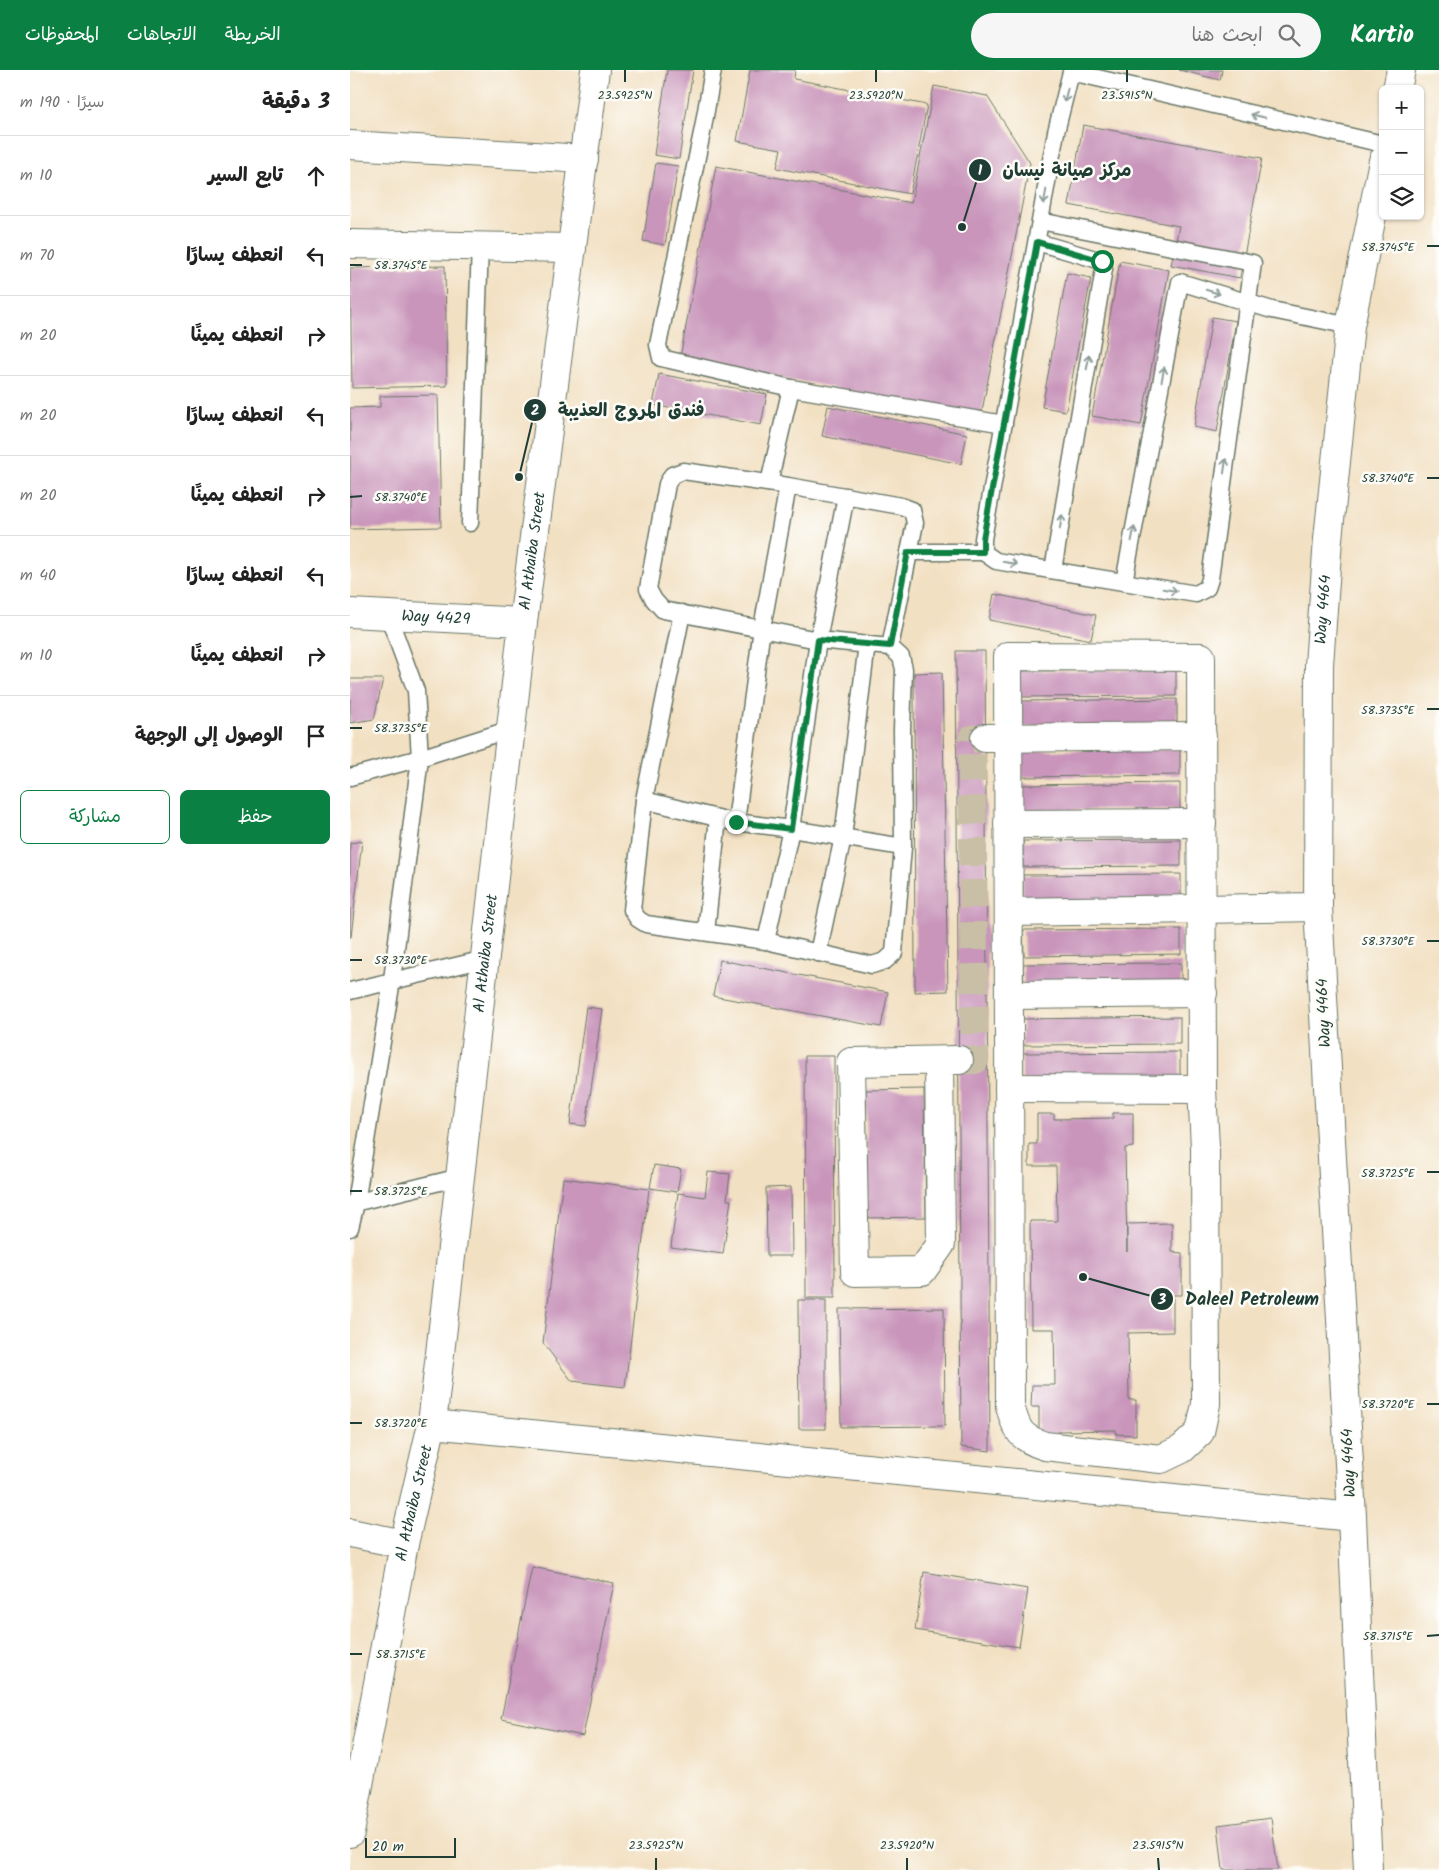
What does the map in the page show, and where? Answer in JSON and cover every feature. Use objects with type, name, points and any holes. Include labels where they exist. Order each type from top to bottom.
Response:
[{"type":"street","name":"Al Athaiba Street","points":[[350,1833],[404,1544],[432,1424],[523,622],[595,70]]},
{"type":"street","points":[[1398,85],[1401,70]]},
{"type":"street","points":[[350,145],[584,159]]},
{"type":"street","name":"Way 4464","points":[[1368,1870],[1352,1517],[1318,907],[1320,665],[1328,539],[1350,326],[1380,175]]},
{"type":"street","points":[[350,244],[572,248]]},
{"type":"street","name":"Way 4429","points":[[350,613],[523,622]]},
{"type":"street","points":[[1008,656],[1201,657],[1202,736],[1202,1089],[1205,1156],[1206,1404],[1200,1432],[1182,1448],[1161,1459],[1045,1446],[1028,1441],[1016,1426],[1010,1406],[1008,824],[997,738],[1008,656]]},
{"type":"street","points":[[997,738],[1202,736]]},
{"type":"street","points":[[1008,824],[1202,823]]},
{"type":"street","points":[[1009,912],[1318,907]]},
{"type":"street","points":[[1010,996],[1203,993]]},
{"type":"street","points":[[949,1060],[941,1244],[922,1271],[855,1272],[851,1062],[949,1060]]},
{"type":"street","points":[[1009,1088],[1202,1089]]},
{"type":"street","points":[[432,1424],[1352,1517]]},
{"type":"street","points":[[350,1533],[404,1544]]},
{"type":"lane","points":[[713,70],[703,128],[658,345],[661,358],[791,388],[1004,424]]},
{"type":"lane","points":[[983,552],[983,539],[1037,242],[1065,71],[1379,143]]},
{"type":"lane","points":[[908,552],[983,552],[996,561],[1196,594],[1207,588],[1210,579],[1253,263],[1040,221]]},
{"type":"lane","points":[[1037,242],[1102,261],[1104,269],[1053,570]]},
{"type":"lane","points":[[470,523],[480,246]]},
{"type":"lane","points":[[1124,582],[1180,282],[1247,303],[1350,326]]},
{"type":"lane","points":[[769,483],[791,388]]},
{"type":"lane","points":[[682,613],[644,800],[632,910],[638,919],[646,924],[766,941],[872,965],[886,962],[894,954],[903,847],[902,730],[904,669],[901,658],[890,646],[818,640],[762,628],[682,613],[663,610],[654,600],[648,589],[667,484],[672,475],[683,471],[769,483],[901,506],[912,510],[915,523],[890,646]]},
{"type":"lane","points":[[736,822],[762,628],[788,486]]},
{"type":"lane","points":[[766,941],[791,829],[818,640],[846,496]]},
{"type":"lane","points":[[350,1228],[392,980],[420,758],[416,691],[388,614]]},
{"type":"lane","points":[[818,953],[843,837],[867,644]]},
{"type":"lane","points":[[350,777],[420,758],[511,729]]},
{"type":"lane","points":[[644,800],[736,822],[903,847]]},
{"type":"lane","points":[[706,932],[718,818]]},
{"type":"lane","points":[[350,991],[485,959]]},
{"type":"lane","points":[[353,1204],[460,1177]]},
{"type":"building","points":[[667,70],[693,70],[679,159],[654,155]]},
{"type":"building","points":[[750,70],[795,70],[794,79],[927,105],[910,194],[777,168],[781,149],[737,141]]},
{"type":"building","points":[[1179,70],[1222,70],[1220,80]]},
{"type":"building","points":[[934,86],[987,96],[1030,163],[981,416],[680,358],[716,166],[911,203]]},
{"type":"building","points":[[1083,125],[1262,158],[1240,278],[1171,265],[1179,226],[1069,205]]},
{"type":"building","points":[[656,163],[678,166],[665,245],[643,241]]},
{"type":"building","points":[[1120,261],[1169,270],[1141,425],[1092,416]]},
{"type":"building","points":[[445,266],[447,386],[352,388],[350,268]]},
{"type":"building","points":[[1067,273],[1091,278],[1066,411],[1042,407]]},
{"type":"building","points":[[1212,317],[1236,321],[1217,432],[1194,427]]},
{"type":"building","points":[[659,374],[767,394],[761,425],[653,405]]},
{"type":"building","points":[[438,395],[441,527],[350,529],[350,408],[380,407],[380,396]]},
{"type":"building","points":[[828,406],[967,434],[961,464],[822,436]]},
{"type":"building","points":[[994,594],[1096,615],[1091,640],[989,620]]},
{"type":"building","points":[[956,651],[985,651],[990,1451],[961,1447]]},
{"type":"building","points":[[1176,670],[1176,696],[1019,697],[1018,671]]},
{"type":"building","points":[[942,672],[948,991],[915,992],[914,673]]},
{"type":"building","points":[[350,679],[383,679],[374,719],[350,723]]},
{"type":"building","points":[[1177,699],[1177,725],[1019,727],[1019,701]]},
{"type":"building","points":[[1180,749],[1180,775],[1022,777],[1022,751]]},
{"type":"building","points":[[1180,783],[1180,809],[1022,811],[1022,785]]},
{"type":"building","points":[[1181,840],[1181,866],[1023,867],[1023,841]]},
{"type":"building","points":[[362,841],[351,937],[350,937],[350,843]]},
{"type":"building","points":[[1181,874],[1181,900],[1023,902],[1023,875]]},
{"type":"building","points":[[1181,929],[1181,954],[1024,956],[1023,930]]},
{"type":"building","points":[[720,960],[888,992],[881,1027],[713,996]]},
{"type":"building","points":[[1181,963],[1181,989],[1024,990],[1023,964]]},
{"type":"building","points":[[586,1007],[602,1009],[586,1126],[570,1124]]},
{"type":"building","points":[[1180,1017],[1180,1044],[1022,1045],[1022,1019]]},
{"type":"building","points":[[1180,1052],[1180,1078],[1022,1080],[1022,1053]]},
{"type":"building","points":[[805,1056],[834,1056],[835,1298],[806,1298]]},
{"type":"building","points":[[924,1089],[926,1217],[868,1218],[866,1090]]},
{"type":"building","points":[[1113,1113],[1133,1113],[1133,1147],[1125,1148],[1127,1252],[1127,1224],[1172,1223],[1172,1252],[1182,1253],[1182,1295],[1173,1295],[1173,1332],[1128,1333],[1129,1400],[1136,1400],[1136,1435],[1116,1434],[1116,1430],[1059,1431],[1059,1435],[1039,1435],[1039,1407],[1031,1407],[1032,1385],[1055,1385],[1054,1329],[1031,1329],[1030,1221],[1057,1221],[1056,1166],[1029,1166],[1029,1144],[1037,1144],[1037,1114],[1054,1114],[1054,1119],[1113,1118]]},
{"type":"building","points":[[654,1165],[681,1169],[677,1192],[650,1188]]},
{"type":"building","points":[[708,1172],[730,1174],[727,1200],[731,1200],[723,1254],[671,1247],[678,1193],[705,1197]]},
{"type":"building","points":[[563,1178],[649,1189],[625,1387],[572,1381],[543,1343]]},
{"type":"building","points":[[791,1187],[792,1256],[767,1256],[766,1188]]},
{"type":"building","points":[[798,1300],[826,1300],[826,1429],[799,1429]]},
{"type":"building","points":[[944,1308],[945,1426],[841,1427],[839,1309]]},
{"type":"building","points":[[532,1567],[614,1583],[583,1736],[501,1719]]},
{"type":"building","points":[[924,1572],[1028,1589],[1019,1647],[915,1630]]},
{"type":"building","points":[[1271,1818],[1278,1870],[1223,1870],[1218,1825]]},
{"type":"tunnel","points":[[959,1060],[975,1060],[972,739],[985,738]]},
{"type":"place","name":"مركز صيانة نيسان","points":[[962,227]]},
{"type":"place","name":"فندق المروج العذيبة","points":[[519,477]]},
{"type":"place","name":"Daleel Petroleum","points":[[1083,1277]]},
{"type":"route","points":[[736,822],[791,829],[818,640],[890,646],[908,552],[983,552],[983,539],[1037,242],[1102,261]]}]
